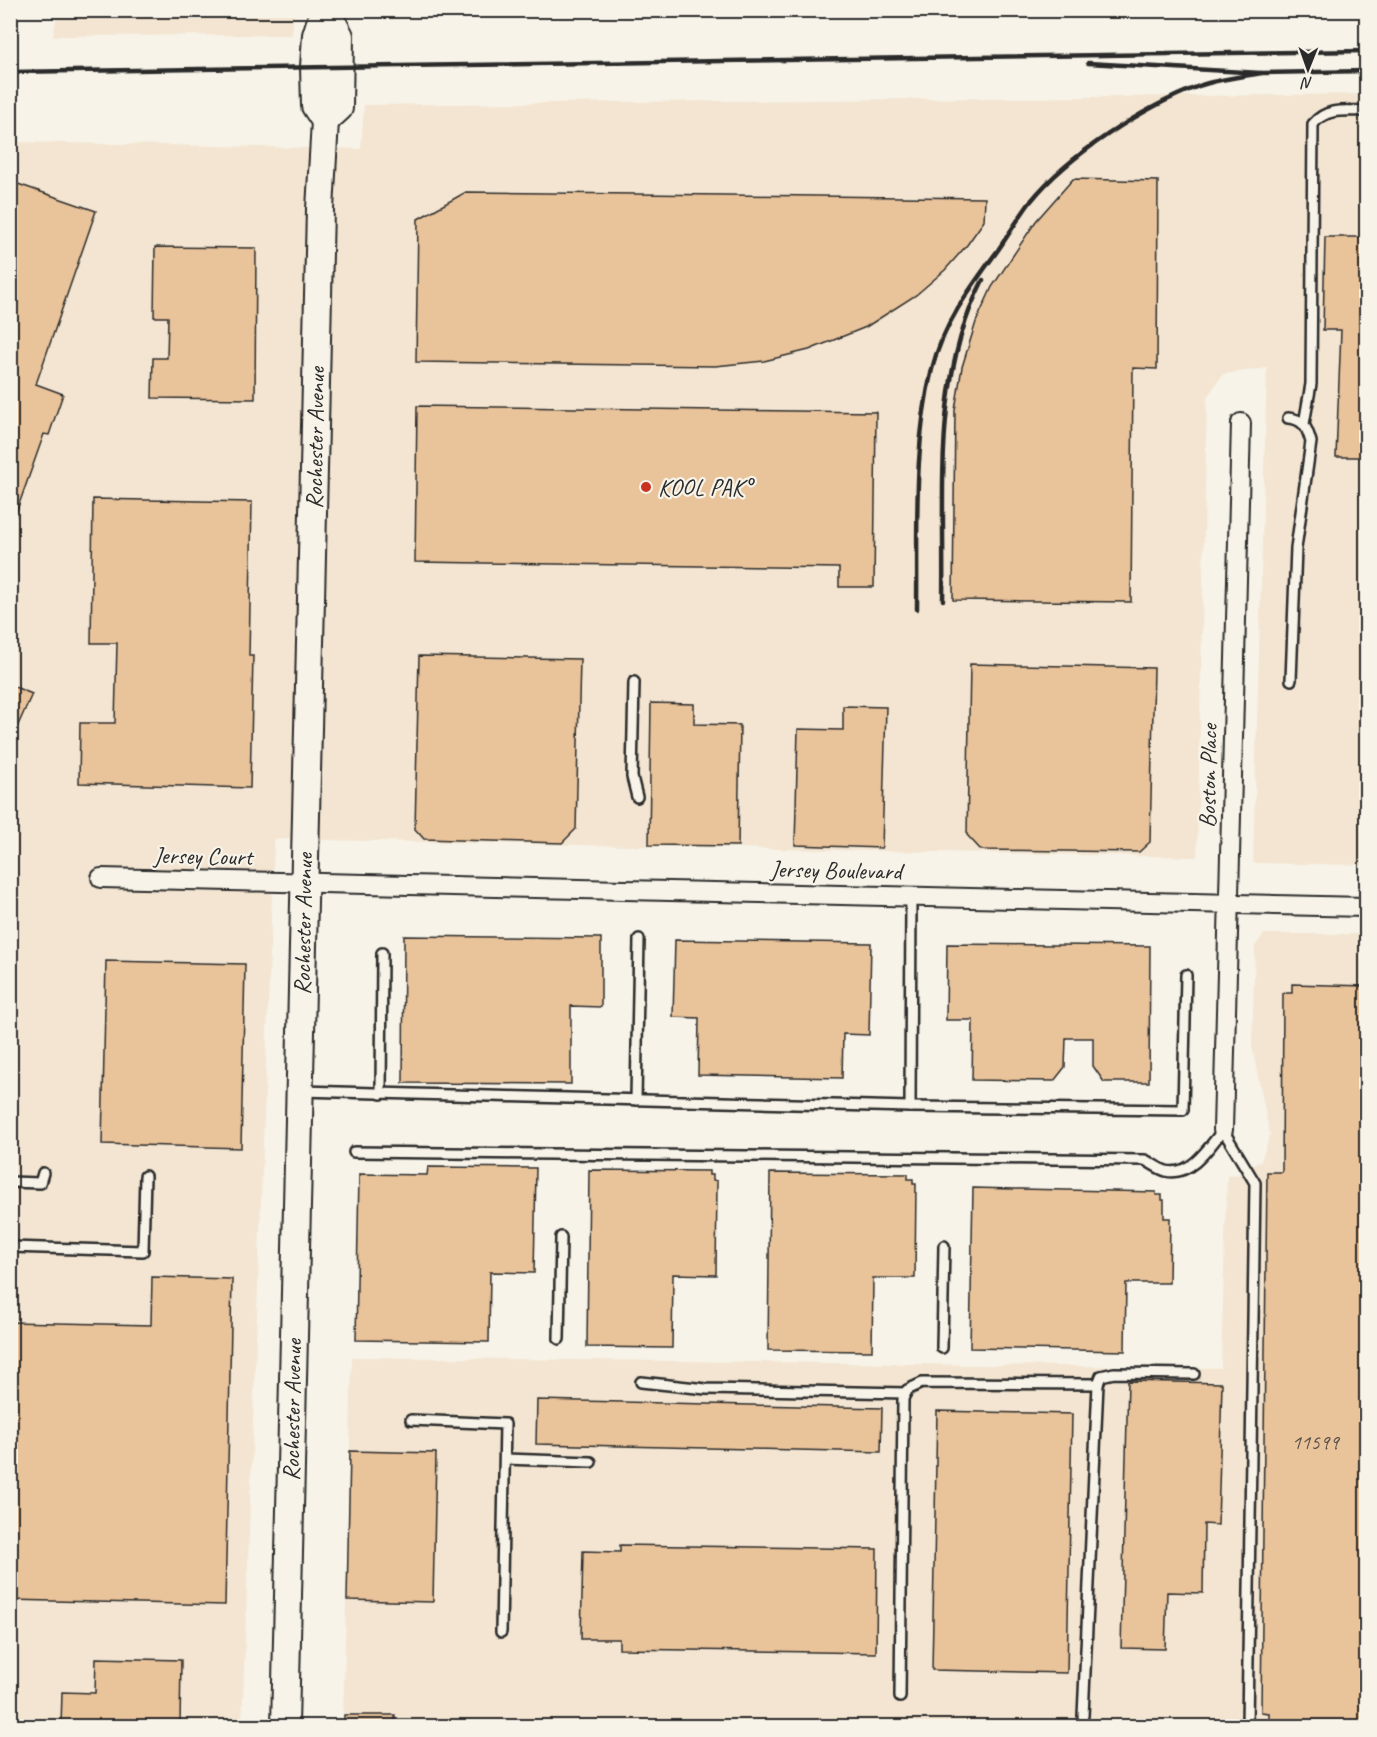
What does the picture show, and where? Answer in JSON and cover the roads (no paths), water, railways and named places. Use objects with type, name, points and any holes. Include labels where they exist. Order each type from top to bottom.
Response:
[{"type":"main road","name":"Rochester Avenue","points":[[285,1726],[320,210],[325,121],[315,106],[314,67],[316,35],[325,10]]},
{"type":"street","name":"Boston Place","points":[[1223,1130],[1241,423]]},
{"type":"street","name":"Jersey Court","points":[[101,878],[304,883]]},
{"type":"street","name":"Jersey Boulevard","points":[[304,883],[1366,907]]},
{"type":"lane","points":[[176,10],[204,10]]},
{"type":"lane","points":[[1304,424],[1311,384],[1313,124],[1320,116],[1332,111],[1366,111]]},
{"type":"lane","points":[[1288,418],[1296,418],[1307,427],[1311,442],[1296,548],[1291,680]]},
{"type":"lane","points":[[634,682],[632,777],[637,797]]},
{"type":"lane","points":[[910,1107],[911,896]]},
{"type":"lane","points":[[636,1100],[639,939]]},
{"type":"lane","points":[[381,1094],[382,953]]},
{"type":"lane","points":[[299,1091],[910,1107],[1183,1110],[1186,975]]},
{"type":"lane","points":[[354,1152],[1145,1160],[1166,1171],[1179,1172],[1194,1163],[1223,1130],[1255,1183],[1247,1726]]},
{"type":"lane","points":[[10,1182],[40,1183],[43,1173]]},
{"type":"lane","points":[[10,1247],[143,1251],[146,1176]]},
{"type":"lane","points":[[559,1339],[561,1237]]},
{"type":"lane","points":[[942,1348],[944,1246]]},
{"type":"lane","points":[[1083,1716],[1098,1384],[1101,1376],[1114,1373],[1194,1374]]},
{"type":"lane","points":[[641,1382],[706,1389],[906,1393]]},
{"type":"lane","points":[[900,1697],[903,1399],[906,1393],[922,1383],[1098,1384]]},
{"type":"lane","points":[[411,1420],[506,1424],[501,1632]]},
{"type":"lane","points":[[505,1459],[591,1462]]},
{"type":"railway","points":[[10,72],[1366,51]]},
{"type":"railway","points":[[1088,63],[1261,73],[1366,71]]},
{"type":"railway","points":[[917,609],[919,458],[926,398],[937,352],[968,292],[1031,201],[1065,167],[1086,150],[1131,119],[1178,95],[1214,82],[1261,73]]},
{"type":"railway","points":[[943,600],[943,478],[948,396],[967,317],[983,280]]},
{"type":"place","name":"KOOL PAK°","points":[[646,487]]}]
